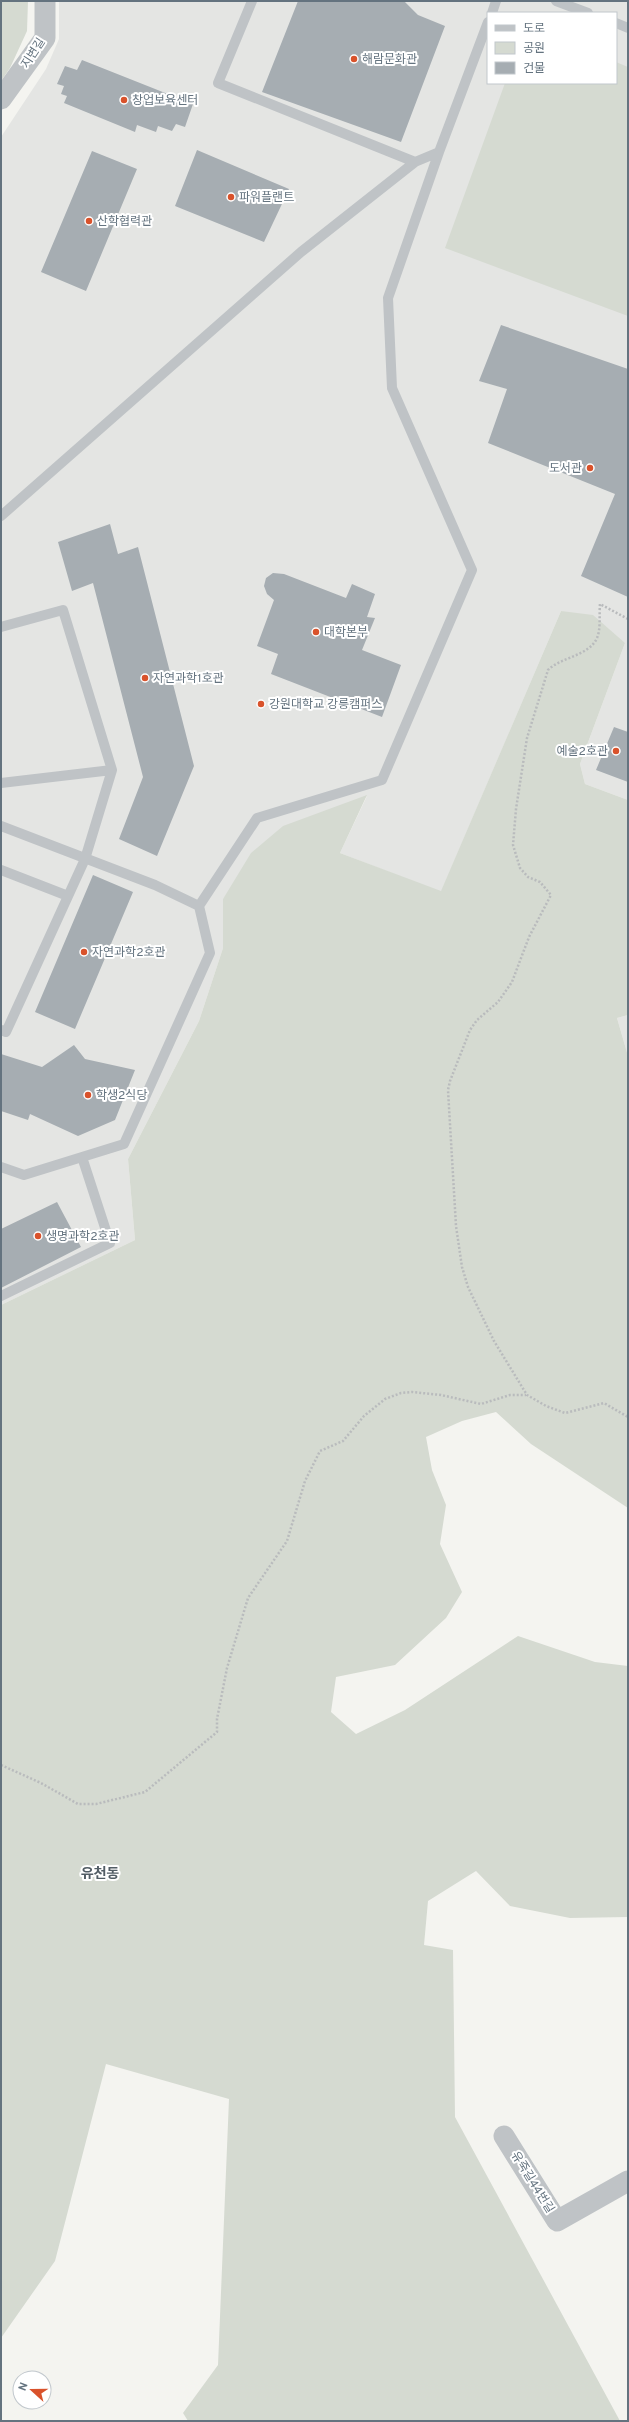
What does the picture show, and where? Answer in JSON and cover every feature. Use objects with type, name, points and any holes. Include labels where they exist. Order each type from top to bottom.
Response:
[{"type":"street","name":"지변길","points":[[1,99],[45,38],[45,1]]},
{"type":"street","name":"유죽길44번길","points":[[504,2136],[557,2221],[628,2181]]},
{"type":"lane","points":[[252,1],[218,83],[415,162]]},
{"type":"lane","points":[[492,12],[496,1]]},
{"type":"lane","points":[[556,1],[585,12]]},
{"type":"lane","points":[[617,23],[628,28]]},
{"type":"lane","points":[[1,1167],[24,1175],[124,1144],[210,954],[199,906],[257,818],[382,780],[472,570],[392,388],[388,298],[438,152],[487,25]]},
{"type":"lane","points":[[1,516],[301,252],[415,162],[438,152]]},
{"type":"lane","points":[[1,627],[63,610],[112,770],[85,859],[6,1032],[1,1030]]},
{"type":"lane","points":[[1,783],[112,770]]},
{"type":"lane","points":[[1,826],[155,885],[199,906]]},
{"type":"lane","points":[[1,870],[68,896]]},
{"type":"lane","points":[[1,1296],[110,1243],[82,1157]]},
{"type":"path","points":[[628,620],[600,604],[597,638],[591,647],[554,664],[548,670],[527,738],[516,809],[513,845],[520,868],[528,877],[540,882],[551,895],[529,937],[512,982],[498,1002],[477,1020],[470,1030],[448,1090],[456,1226],[462,1267],[468,1287],[494,1341],[527,1395],[546,1406],[565,1413],[604,1403],[628,1416]]},
{"type":"path","points":[[1,1765],[41,1783],[78,1804],[96,1804],[145,1792],[217,1732],[217,1719],[227,1668],[248,1598],[287,1541],[305,1481],[320,1451],[343,1441],[364,1416],[385,1399],[401,1393],[441,1395],[481,1404],[510,1395],[527,1395]]},
{"type":"shaded area","name":"강원대학교 강릉캠퍼스","points":[[59,1],[628,1],[628,800],[585,784],[580,764],[625,643],[561,611],[441,892],[340,853],[367,796],[223,899],[223,948],[199,1021],[128,1159],[135,1240],[1,1305],[1,137],[46,69],[59,39]]},
{"type":"shaded area","points":[[628,1015],[628,1056],[617,1018]]},
{"type":"green space","points":[[1,1],[28,1],[27,31],[10,68],[1,81]]},
{"type":"green space","points":[[617,62],[628,67],[628,316],[445,248],[505,84],[617,84]]},
{"type":"green space","points":[[561,611],[593,615],[625,643],[580,764],[585,784],[628,800],[628,1015],[617,1018],[628,1056],[628,1508],[531,1444],[496,1412],[462,1421],[426,1437],[432,1470],[446,1505],[440,1544],[462,1592],[446,1618],[395,1665],[336,1677],[331,1712],[356,1734],[405,1710],[518,1636],[595,1662],[628,1666],[628,1917],[570,1918],[510,1906],[476,1871],[428,1901],[424,1945],[453,1950],[455,2117],[620,2421],[188,2421],[183,2413],[218,2365],[229,2099],[106,2064],[55,2261],[1,2338],[1,1305],[135,1240],[128,1159],[199,1021],[223,948],[223,899],[251,853],[283,826],[367,795],[340,853],[441,891]]},
{"type":"building","name":"해람문화관","points":[[298,1],[404,1],[418,15],[445,26],[401,142],[262,92]]},
{"type":"building","name":"창업보육센터","points":[[82,60],[193,104],[185,127],[176,124],[172,131],[158,126],[156,132],[137,125],[135,132],[64,103],[67,96],[61,94],[64,86],[57,84],[65,66],[77,70]]},
{"type":"building","name":"파워플랜트","points":[[197,150],[289,189],[264,242],[175,206]]},
{"type":"building","name":"산학협력관","points":[[92,151],[137,169],[86,291],[41,272]]},
{"type":"building","name":"도서관","points":[[501,325],[628,369],[628,597],[581,576],[615,494],[488,443],[507,389],[479,381]]},
{"type":"building","name":"자연과학1호관","points":[[110,524],[118,554],[138,547],[194,766],[157,856],[119,839],[143,777],[93,583],[72,591],[58,542]]},
{"type":"building","name":"대학본부","points":[[273,573],[284,574],[346,598],[352,584],[375,594],[367,617],[375,618],[362,650],[401,665],[382,717],[271,674],[278,654],[257,646],[274,600],[267,594],[264,586],[266,578]]},
{"type":"building","name":"예술2호관","points":[[614,727],[628,732],[628,782],[596,770]]},
{"type":"building","name":"자연과학2호관","points":[[93,875],[133,892],[75,1029],[35,1012]]},
{"type":"building","name":"학생2식당","points":[[74,1045],[85,1059],[135,1070],[115,1120],[78,1136],[30,1114],[28,1120],[1,1111],[1,1054],[42,1067]]},
{"type":"building","name":"생명과학2호관","points":[[57,1202],[81,1247],[1,1288],[1,1229]]},
{"type":"place","name":"해람문화관","points":[[354,59]]},
{"type":"place","name":"창업보육센터","points":[[124,100]]},
{"type":"place","name":"파워플랜트","points":[[231,197]]},
{"type":"place","name":"산학협력관","points":[[89,221]]},
{"type":"place","name":"도서관","points":[[590,468]]},
{"type":"place","name":"대학본부","points":[[316,632]]},
{"type":"place","name":"자연과학1호관","points":[[145,678]]},
{"type":"place","name":"강원대학교 강릉캠퍼스","points":[[261,704]]},
{"type":"place","name":"예술2호관","points":[[616,751]]},
{"type":"place","name":"자연과학2호관","points":[[84,952]]},
{"type":"place","name":"학생2식당","points":[[88,1095]]},
{"type":"place","name":"생명과학2호관","points":[[38,1236]]},
{"type":"district","name":"유천동","points":[[100,1873]]}]
